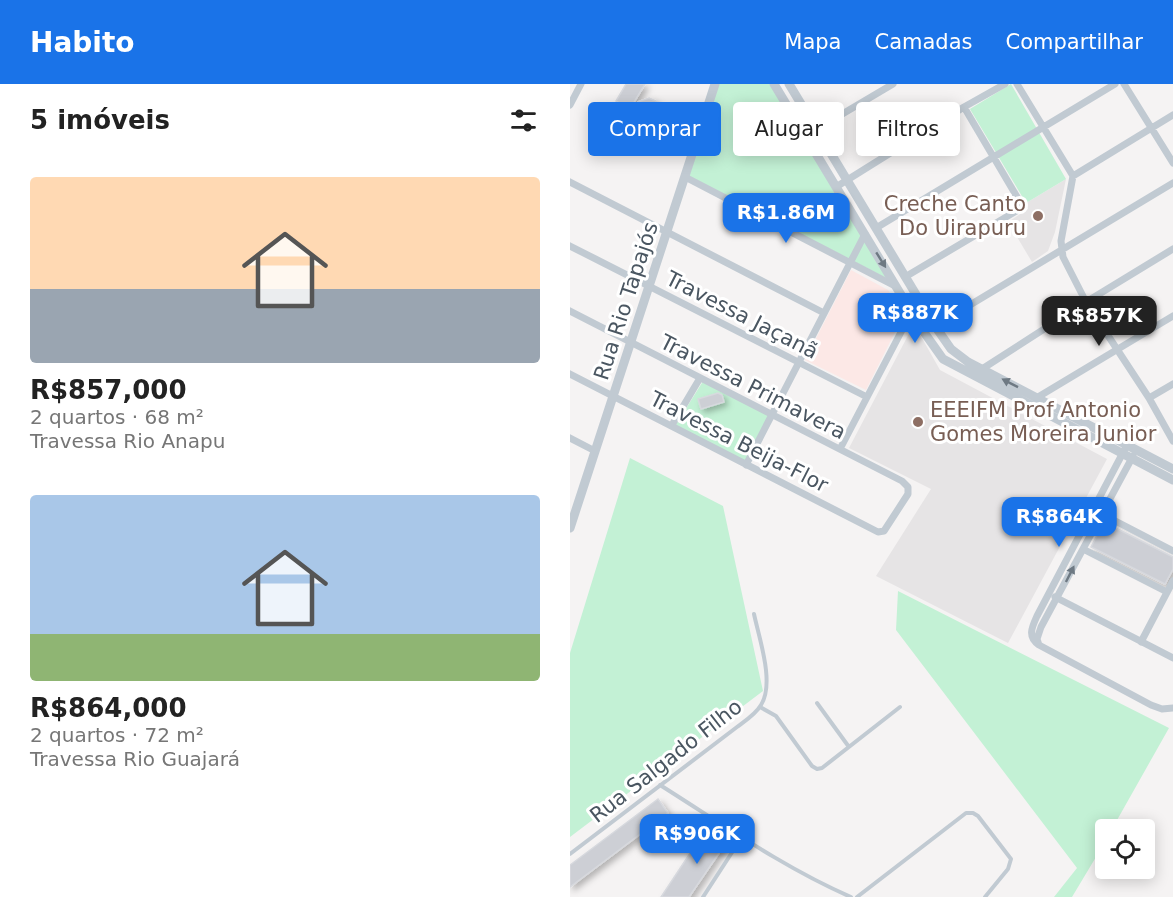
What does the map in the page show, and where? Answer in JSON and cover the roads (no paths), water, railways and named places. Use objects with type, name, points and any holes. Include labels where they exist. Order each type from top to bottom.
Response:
[{"type":"street","points":[[570,105],[581,84]]},
{"type":"street","name":"Rua Rio Tapajós","points":[[570,528],[573,505],[595,452],[614,396],[715,84]]},
{"type":"street","points":[[774,84],[920,326],[943,358],[1129,452],[1173,469]]},
{"type":"street","points":[[789,84],[800,102]]},
{"type":"street","points":[[844,113],[893,84]]},
{"type":"street","points":[[836,187],[1005,84]]},
{"type":"street","points":[[1017,84],[1073,176],[1061,250],[1065,262],[1086,302],[1149,398],[1173,441]]},
{"type":"street","points":[[876,228],[1115,84]]},
{"type":"street","points":[[1124,84],[1173,163]]},
{"type":"street","points":[[905,277],[1023,206],[964,107]]},
{"type":"street","points":[[1073,176],[1173,115]]},
{"type":"street","points":[[833,156],[951,349],[982,369],[1038,397],[1173,480]]},
{"type":"street","points":[[685,177],[898,288]]},
{"type":"street","points":[[570,182],[824,313]]},
{"type":"street","points":[[920,326],[933,323],[1173,183]]},
{"type":"street","points":[[746,465],[865,234]]},
{"type":"street","name":"Travessa Jaçanã","points":[[570,246],[867,397]]},
{"type":"street","points":[[982,369],[1173,249]]},
{"type":"street","name":"Travessa Primavera","points":[[570,310],[902,481],[909,490],[890,524]]},
{"type":"street","points":[[840,449],[912,311]]},
{"type":"street","points":[[1038,397],[1173,316]]},
{"type":"street","name":"Travessa Beija-Flor","points":[[570,374],[878,532],[884,531],[890,524]]},
{"type":"street","points":[[672,425],[700,378]]},
{"type":"street","points":[[1149,398],[1173,384]]},
{"type":"street","points":[[570,438],[595,452]]},
{"type":"street","points":[[1129,452],[1093,509],[1048,594],[1031,631],[1032,640],[1151,705],[1162,709],[1173,708]]},
{"type":"street","points":[[1039,645],[1038,634],[1102,514],[1129,452]]},
{"type":"street","points":[[1093,509],[1173,551]]},
{"type":"street","points":[[1073,548],[1082,550],[1167,592]]},
{"type":"street","points":[[1141,642],[1173,580]]},
{"type":"street","points":[[1048,594],[1173,658]]},
{"type":"lane","name":"Rua Salgado Filho","points":[[570,854],[760,707],[766,696],[766,676],[754,614]]},
{"type":"lane","points":[[817,703],[849,747]]},
{"type":"lane","points":[[760,707],[776,716],[814,768],[822,768],[900,707]]},
{"type":"lane","points":[[660,785],[742,837],[800,871],[851,897]]},
{"type":"lane","points":[[857,897],[970,812],[978,816],[1011,860],[1008,868],[985,897]]},
{"type":"lane","points":[[704,897],[742,837]]},
{"type":"place","name":"Creche Canto Do Uirapuru","points":[[1038,216]]},
{"type":"place","name":"EEEIFM Prof Antonio Gomes Moreira Junior","points":[[918,422]]}]
